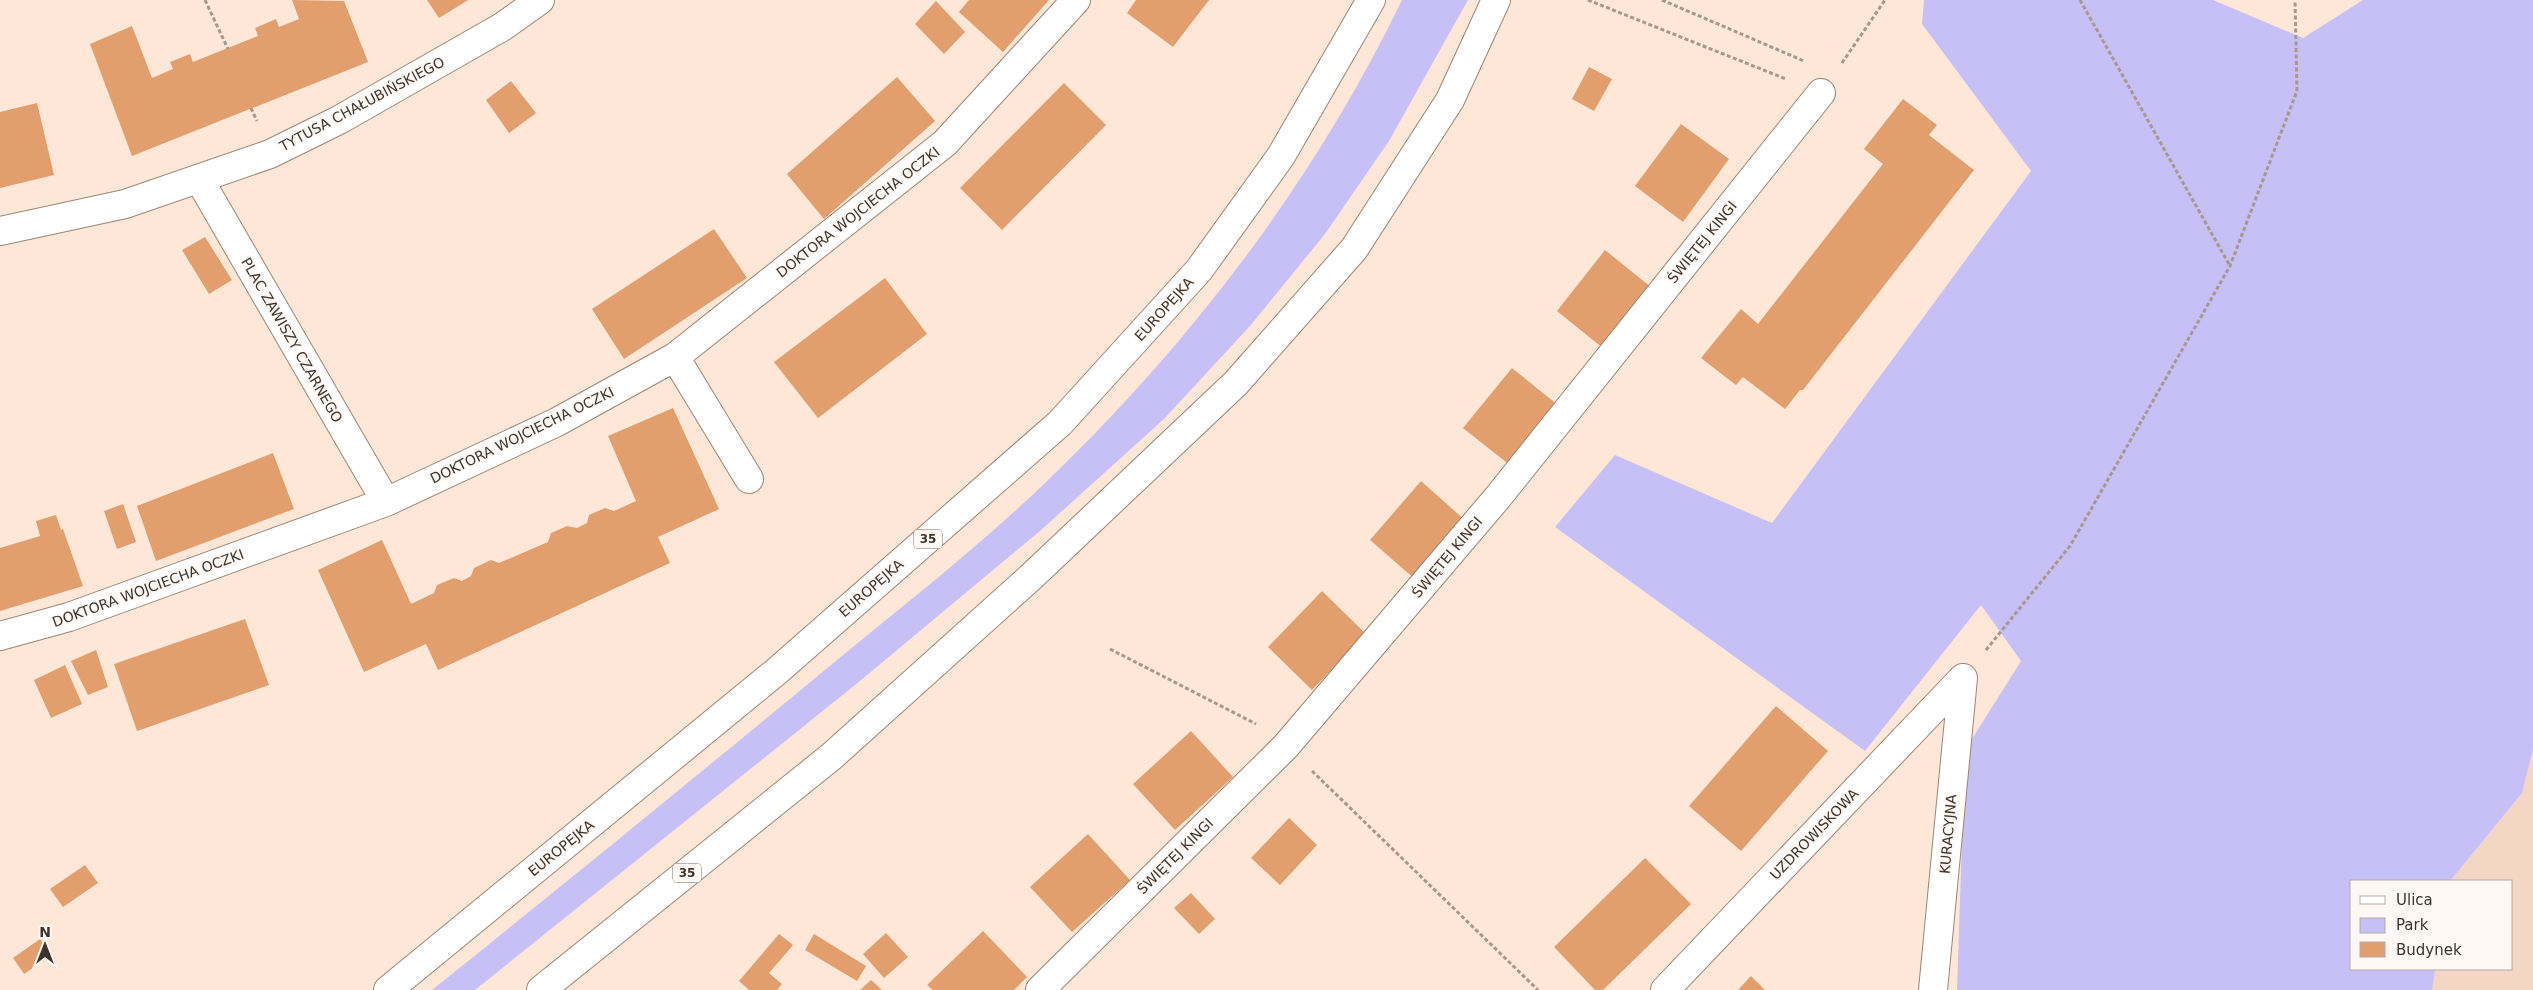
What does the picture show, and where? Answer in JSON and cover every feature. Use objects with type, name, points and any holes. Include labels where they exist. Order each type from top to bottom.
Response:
[{"type":"street","name":"TYTUSA CHAŁUBIŃSKIEGO","points":[[0,231],[125,204],[270,154],[338,120],[502,27],[540,0]]},
{"type":"street","name":"DOKTORA WOJCIECHA OCZKI","points":[[0,636],[69,617],[386,502],[556,422],[675,357],[945,143],[1076,0]]},
{"type":"street","name":"EUROPEJKA","points":[[388,990],[777,671],[1060,423],[1199,270],[1281,156],[1371,0]]},
{"type":"street","name":"35","points":[[541,990],[832,756],[1032,576],[1236,383],[1354,249],[1450,100],[1496,0]]},
{"type":"street","name":"ŚWIĘTEJ KINGI","points":[[1040,990],[1286,746],[1498,497],[1828,83]]},
{"type":"street","name":"PLAC ZAWISZY CZARNEGO","points":[[199,178],[386,502]]},
{"type":"street","points":[[675,357],[750,479]]},
{"type":"street","name":"UZDROWISKOWA","points":[[1665,990],[1963,678]]},
{"type":"street","name":"KURACYJNA","points":[[1933,990],[1963,678]]},
{"type":"path","points":[[205,0],[228,49]]},
{"type":"path","points":[[1588,0],[1828,83]]},
{"type":"path","points":[[1662,0],[1828,83]]},
{"type":"path","points":[[1828,83],[1885,0]]},
{"type":"path","points":[[2080,0],[2230,266]]},
{"type":"path","points":[[1963,678],[2070,546],[2230,266],[2297,91],[2295,0]]},
{"type":"path","points":[[1110,649],[1277,735],[1286,746],[1538,990]]},
{"type":"shaded area","points":[[2533,749],[2533,990],[2432,990],[2435,970],[2513,970],[2513,880],[2451,880],[2522,793]]},
{"type":"green space","points":[[1402,0],[1468,0],[1389,141],[1325,234],[1250,326],[1164,419],[1040,531],[860,681],[475,990],[432,990],[958,561],[1044,484],[1098,430],[1149,375],[1198,317],[1245,258],[1289,196],[1329,133],[1367,67]]},
{"type":"green space","points":[[1924,0],[2213,0],[2303,38],[2363,0],[2533,0],[2533,749],[2522,793],[2451,880],[2350,880],[2350,970],[2435,970],[2432,990],[1957,990],[1965,750],[2021,661],[1981,605],[1865,751],[1555,527],[1615,455],[1772,523],[2031,171],[1922,24]]},
{"type":"building","points":[[292,0],[344,1],[368,62],[132,156],[90,44],[132,26],[152,78],[173,69],[170,62],[190,54],[193,62],[258,36],[255,28],[276,19],[279,27],[299,19]]},
{"type":"building","points":[[427,0],[468,0],[439,18]]},
{"type":"building","points":[[969,0],[1049,0],[1003,52],[959,12]]},
{"type":"building","points":[[1136,0],[1209,0],[1173,47],[1127,13]]},
{"type":"building","points":[[936,1],[965,32],[944,54],[915,24]]},
{"type":"building","points":[[1589,67],[1612,79],[1594,111],[1572,99]]},
{"type":"building","points":[[897,77],[935,121],[824,219],[787,174]]},
{"type":"building","points":[[511,81],[536,113],[509,133],[486,100]]},
{"type":"building","points":[[1064,83],[1106,125],[1002,230],[960,188]]},
{"type":"building","points":[[1903,99],[1937,125],[1929,135],[1974,170],[1803,390],[1800,390],[1785,409],[1743,377],[1736,385],[1701,358],[1741,309],[1758,324],[1883,164],[1864,149]]},
{"type":"building","points":[[37,103],[54,175],[0,188],[0,112]]},
{"type":"building","points":[[1681,124],[1729,159],[1683,222],[1635,186]]},
{"type":"building","points":[[714,229],[747,278],[624,359],[592,309]]},
{"type":"building","points":[[205,237],[232,280],[209,294],[182,250]]},
{"type":"building","points":[[1605,250],[1652,288],[1604,349],[1557,311]]},
{"type":"building","points":[[885,278],[927,334],[818,418],[774,362]]},
{"type":"building","points":[[1512,368],[1559,406],[1511,466],[1463,428]]},
{"type":"building","points":[[673,408],[719,509],[658,537],[670,563],[438,670],[426,644],[364,672],[318,570],[382,540],[411,604],[434,593],[437,585],[454,578],[462,581],[471,576],[474,568],[491,560],[499,563],[548,542],[551,533],[567,526],[577,528],[587,523],[589,515],[605,508],[614,511],[636,501],[608,436]]},
{"type":"building","points":[[273,453],[294,509],[156,561],[137,506]]},
{"type":"building","points":[[1421,481],[1467,522],[1416,580],[1370,540]]},
{"type":"building","points":[[123,504],[136,542],[117,549],[104,511]]},
{"type":"building","points":[[56,515],[61,530],[63,529],[83,586],[0,611],[0,548],[40,536],[36,521]]},
{"type":"building","points":[[1322,591],[1366,634],[1312,690],[1268,647]]},
{"type":"building","points":[[245,619],[269,685],[137,731],[114,664]]},
{"type":"building","points":[[96,650],[108,687],[88,695],[71,661]]},
{"type":"building","points":[[65,665],[82,704],[51,718],[34,680]]},
{"type":"building","points":[[1776,706],[1828,751],[1741,851],[1689,806]]},
{"type":"building","points":[[1191,731],[1233,777],[1175,830],[1133,784]]},
{"type":"building","points":[[1289,818],[1317,845],[1280,885],[1251,858]]},
{"type":"building","points":[[1088,834],[1130,880],[1072,932],[1030,887]]},
{"type":"building","points":[[1645,858],[1691,904],[1603,990],[1595,990],[1554,947]]},
{"type":"building","points":[[85,865],[98,883],[63,907],[50,889]]},
{"type":"building","points":[[1191,893],[1215,919],[1199,934],[1174,908]]},
{"type":"building","points":[[983,931],[1027,977],[1014,990],[933,990],[927,985]]},
{"type":"building","points":[[886,933],[908,957],[884,978],[863,954]]},
{"type":"building","points":[[779,934],[793,945],[769,973],[782,984],[777,990],[749,990],[739,981]]},
{"type":"building","points":[[814,934],[866,966],[857,981],[805,950]]},
{"type":"building","points":[[40,939],[51,955],[24,974],[13,958]]},
{"type":"building","points":[[1751,976],[1765,990],[1738,990]]},
{"type":"building","points":[[871,980],[882,990],[860,990]]}]
